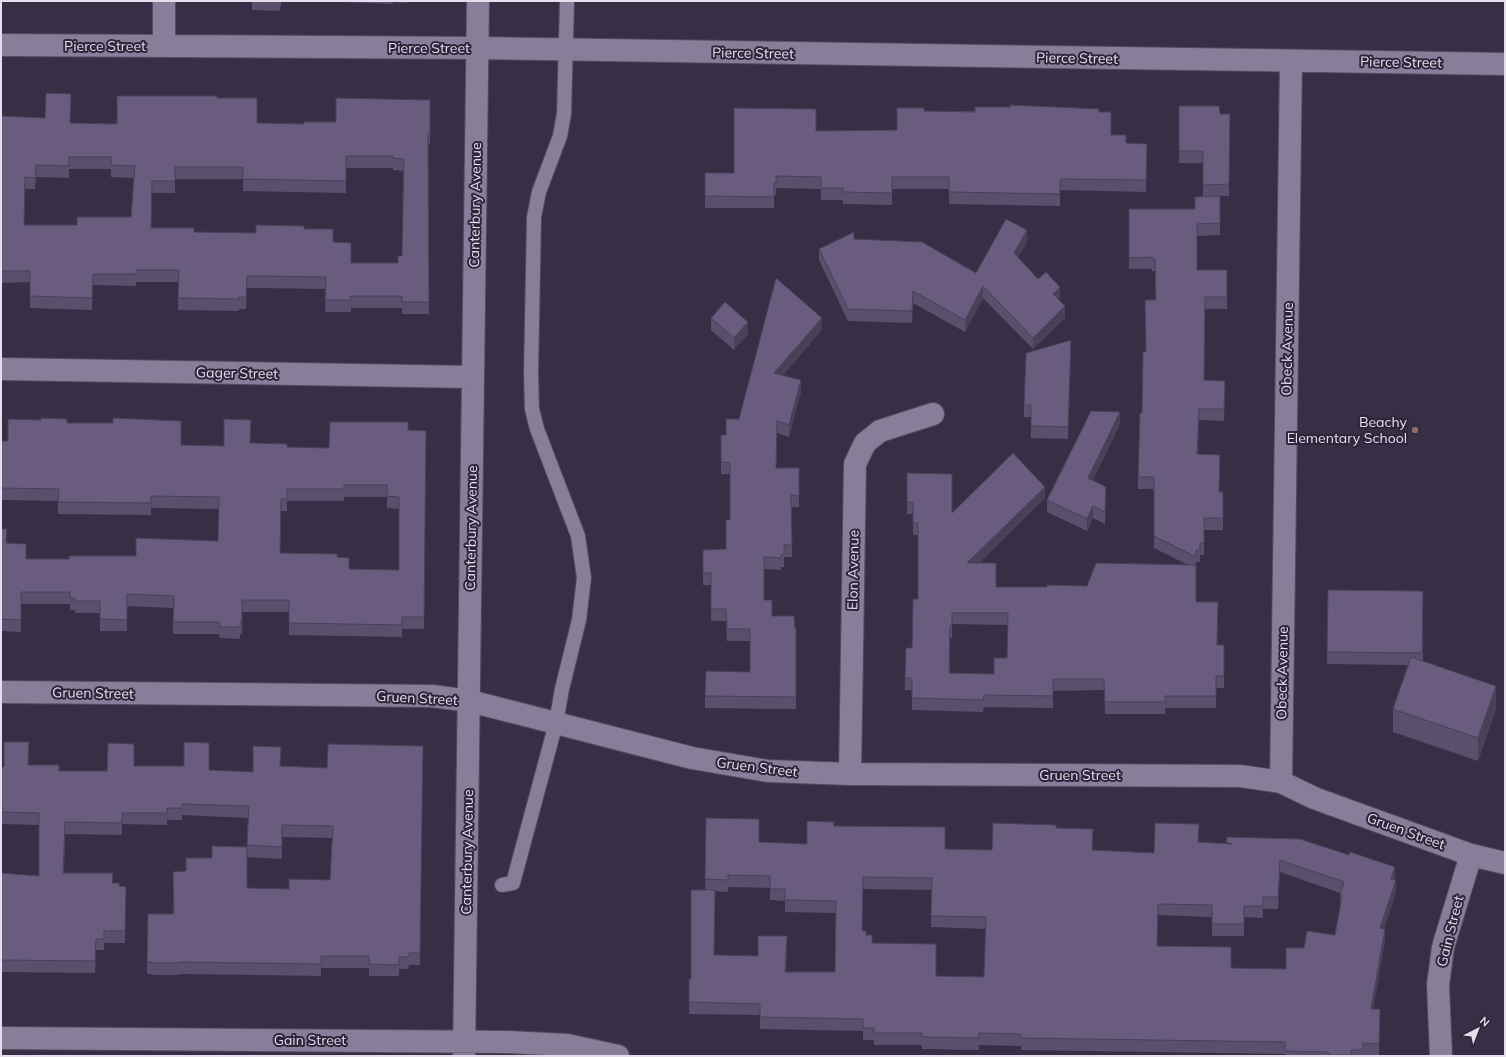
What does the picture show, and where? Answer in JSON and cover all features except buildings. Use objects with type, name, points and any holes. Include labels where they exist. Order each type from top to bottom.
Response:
[{"type":"street","points":[[164,1],[164,46]]},
{"type":"street","name":"Canterbury Avenue","points":[[464,1049],[470,701],[472,377],[478,1]]},
{"type":"street","name":"Pierce Street","points":[[1,44],[478,48],[1505,64]]},
{"type":"street","name":"Obeck Avenue","points":[[1281,782],[1291,61]]},
{"type":"street","name":"Gager Street","points":[[1,369],[472,377]]},
{"type":"street","name":"Elon Avenue","points":[[850,774],[855,464],[865,443],[880,431],[933,414]]},
{"type":"street","name":"Gruen Street","points":[[1,692],[432,696],[470,701],[692,758],[768,771],[850,774],[1240,776],[1281,782],[1314,798],[1471,855],[1505,863]]},
{"type":"street","name":"Gain Street","points":[[1441,1056],[1438,985],[1443,947],[1471,855]]},
{"type":"street","name":"Gain Street","points":[[1,1038],[464,1049],[567,1045],[618,1056]]},
{"type":"lane","points":[[502,885],[514,883],[556,723],[562,689],[579,620],[584,578],[578,536],[537,429],[532,409],[531,374],[534,217],[539,192],[560,136],[564,114],[564,50],[567,1]]},
{"type":"place","name":"Beachy Elementary School","points":[[1415,430]]}]
